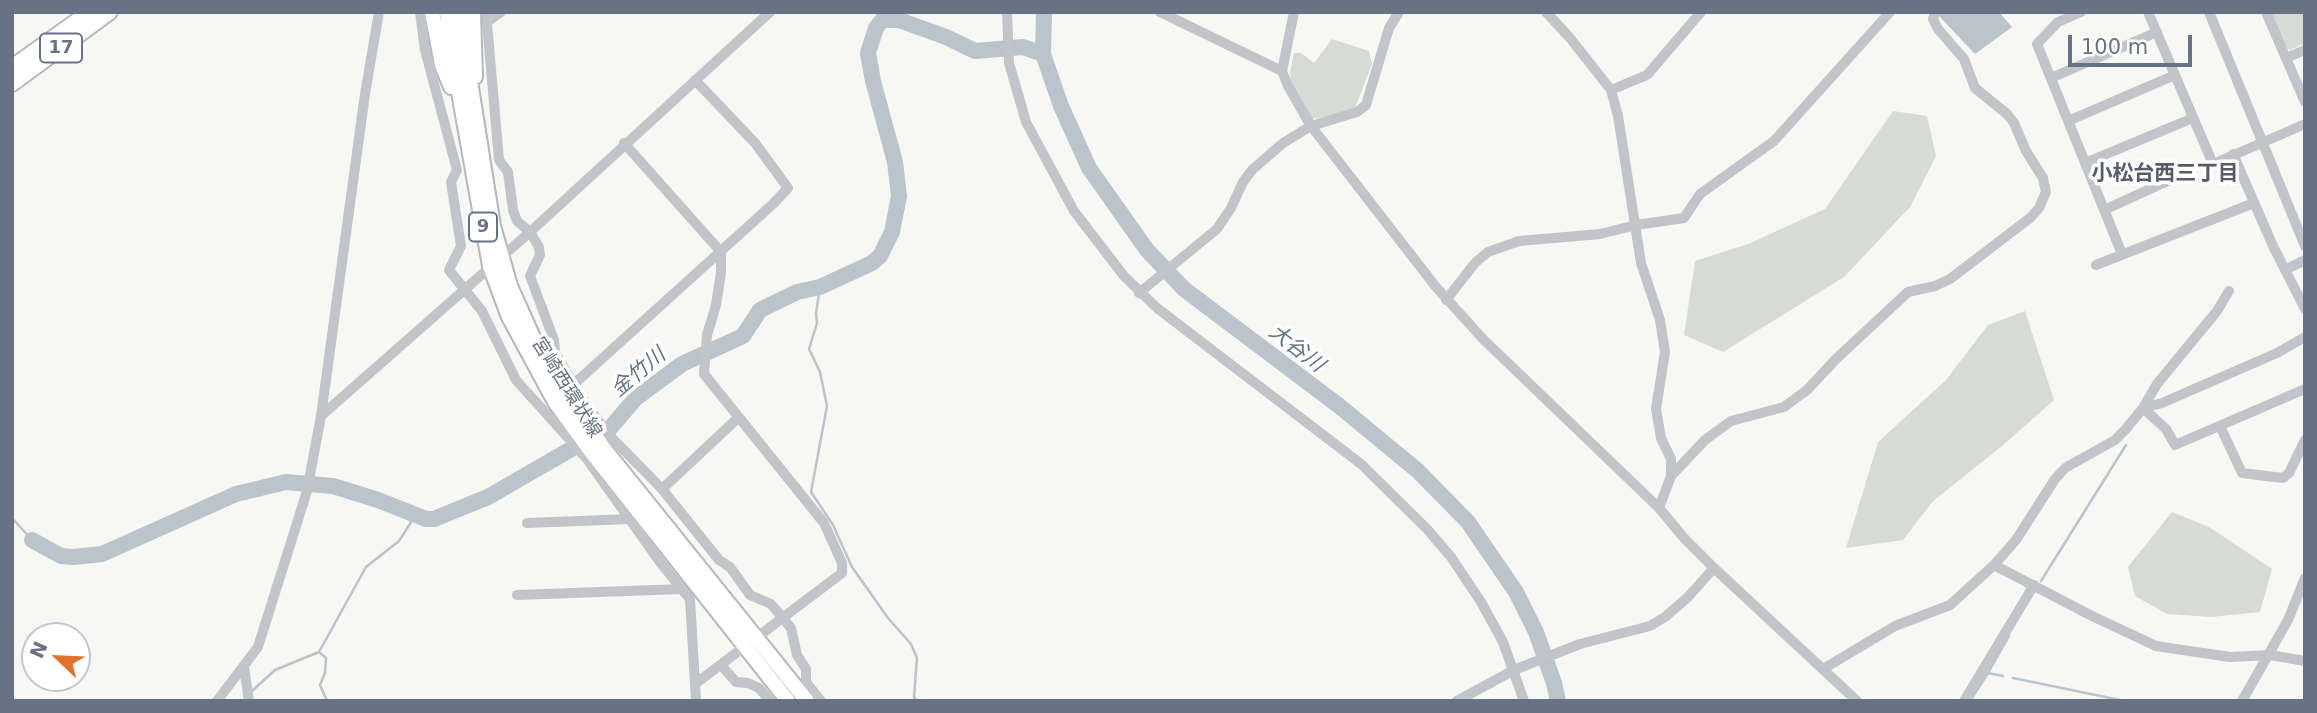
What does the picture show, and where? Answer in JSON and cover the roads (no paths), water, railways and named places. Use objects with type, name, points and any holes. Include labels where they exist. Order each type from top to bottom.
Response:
[{"type":"main road","name":"17","points":[[12,67],[89,12]]},
{"type":"main road","name":"17","points":[[12,83],[110,12]]},
{"type":"main road","points":[[432,12],[442,65],[468,114]]},
{"type":"main road","name":"宮崎西環状線","points":[[447,12],[493,226],[495,262],[509,317],[528,354],[555,402],[576,420],[807,701]]},
{"type":"main road","name":"宮崎西環状線","points":[[459,12],[468,114]]},
{"type":"main road","points":[[468,114],[475,52],[472,12]]},
{"type":"main road","name":"宮崎西環状線","points":[[756,639],[788,701]]},
{"type":"street","points":[[217,701],[258,647],[307,491],[321,416],[365,94],[379,12]]},
{"type":"street","points":[[420,12],[425,50],[457,170],[452,182],[461,246],[449,270],[482,312],[516,380],[576,420],[600,450],[631,519],[660,562],[690,599],[695,701]]},
{"type":"street","points":[[501,12],[487,17],[499,160],[508,172],[517,221],[530,232],[539,247],[540,255],[530,276],[554,340],[555,353],[574,384],[576,420]]},
{"type":"street","points":[[321,416],[530,232],[770,12]]},
{"type":"street","points":[[1007,12],[1009,63],[1026,122],[1074,211],[1141,291],[1189,335],[1283,402],[1362,464],[1451,557],[1482,602],[1517,669],[1524,701]]},
{"type":"street","points":[[1160,12],[1282,71],[1311,126],[1446,300],[1659,508],[1714,568],[1857,701]]},
{"type":"street","points":[[1280,12],[1293,15],[1282,71]]},
{"type":"street","points":[[1141,291],[1217,229],[1252,170],[1283,143],[1311,126],[1357,112],[1366,105],[1389,27],[1399,12]]},
{"type":"street","points":[[1611,90],[1647,75],[1701,12]]},
{"type":"street","points":[[1446,300],[1475,263],[1489,252],[1519,241],[1600,234],[1636,225],[1684,218],[1700,194],[1774,141],[1890,12]]},
{"type":"street","points":[[1671,475],[1705,440],[1731,421],[1784,407],[1807,390],[1908,292],[1935,286],[1950,279],[2030,218],[2039,208],[2046,192],[2043,178],[2026,151],[2014,123],[2007,114],[1975,89],[1964,59],[1938,29],[1933,19],[1935,12]]},
{"type":"street","points":[[2050,12],[2058,22]]},
{"type":"street","points":[[2081,12],[2058,22],[2037,44],[2122,254]]},
{"type":"street","points":[[2148,12],[2213,164],[2305,124]]},
{"type":"street","points":[[2209,12],[2305,246]]},
{"type":"street","points":[[2266,12],[2305,102]]},
{"type":"street","points":[[1548,13],[1611,90],[1627,160],[1641,263],[1664,336],[1665,365],[1656,409],[1661,438],[1671,459],[1671,475],[1659,508]]},
{"type":"street","points":[[2051,78],[2157,32]]},
{"type":"street","points":[[2286,58],[2305,50]]},
{"type":"street","points":[[2068,121],[2175,75]]},
{"type":"street","points":[[574,384],[788,188],[755,144],[695,80]]},
{"type":"street","points":[[2085,163],[2193,118]]},
{"type":"street","points":[[624,143],[721,252],[719,284],[707,335],[704,374],[824,523],[842,564],[842,573],[695,684]]},
{"type":"street","points":[[2233,154],[2305,309]]},
{"type":"street","points":[[2104,210],[2183,174]]},
{"type":"street","points":[[2096,265],[2254,203]]},
{"type":"street","points":[[2285,270],[2305,260]]},
{"type":"street","points":[[1823,669],[1895,626],[1950,605],[1994,565],[2016,540],[2065,468],[2115,440],[2143,408],[2157,384],[2217,311],[2229,291]]},
{"type":"street","points":[[2143,408],[2162,403],[2305,338]]},
{"type":"street","points":[[2143,408],[2166,429],[2175,444],[2305,388]]},
{"type":"street","points":[[662,489],[739,417]]},
{"type":"street","points":[[2220,426],[2242,473],[2284,478],[2305,440]]},
{"type":"street","points":[[600,450],[662,489],[719,560],[730,567],[750,595],[771,604],[790,628],[797,655],[806,669],[806,682],[821,701]]},
{"type":"street","points":[[527,523],[631,519]]},
{"type":"street","points":[[1994,565],[2156,646],[2230,657],[2270,655],[2305,661]]},
{"type":"street","points":[[1457,701],[1517,669],[1580,644],[1650,626],[1688,597],[1714,568]]},
{"type":"street","points":[[2242,701],[2288,620],[2305,578]]},
{"type":"street","points":[[1964,701],[2034,585]]},
{"type":"street","points":[[517,595],[682,589]]},
{"type":"street","points":[[721,665],[736,682],[759,688],[770,701]]},
{"type":"street","points":[[244,667],[248,701]]},
{"type":"waterway","name":"大谷川","points":[[1044,12],[1043,54],[1061,106],[1089,168],[1147,250],[1184,289],[1338,405],[1418,471],[1468,522],[1516,592],[1536,632],[1558,701]]},
{"type":"waterway","name":"金竹川","points":[[32,540],[61,556],[102,554],[236,494],[286,482],[333,486],[426,519],[434,519],[488,497],[573,448],[605,434],[636,398],[682,364],[743,336],[760,310],[797,292],[820,287],[872,263],[880,256],[892,232],[899,196],[895,162],[868,53],[876,28],[882,20],[899,20],[975,51],[1023,47],[1043,54]]},
{"type":"waterway","points":[[820,287],[817,323],[809,349],[820,372],[827,406],[811,492],[833,525],[852,567],[888,618],[911,644],[917,658],[914,697],[917,701]]},
{"type":"waterway","points":[[2041,581],[2126,445]]},
{"type":"waterway","points":[[252,691],[275,670],[319,652],[366,567],[399,541],[415,516]]},
{"type":"waterway","points":[[12,518],[32,540]]},
{"type":"waterway","points":[[1988,673],[2009,636]]},
{"type":"waterway","points":[[319,652],[326,658],[325,673],[320,685],[327,701]]},
{"type":"waterway","points":[[1972,698],[1988,673],[2003,676]]},
{"type":"waterway","points":[[2013,678],[2125,701]]},
{"type":"district","name":"小松台西三丁目","points":[[2165,175]]}]
